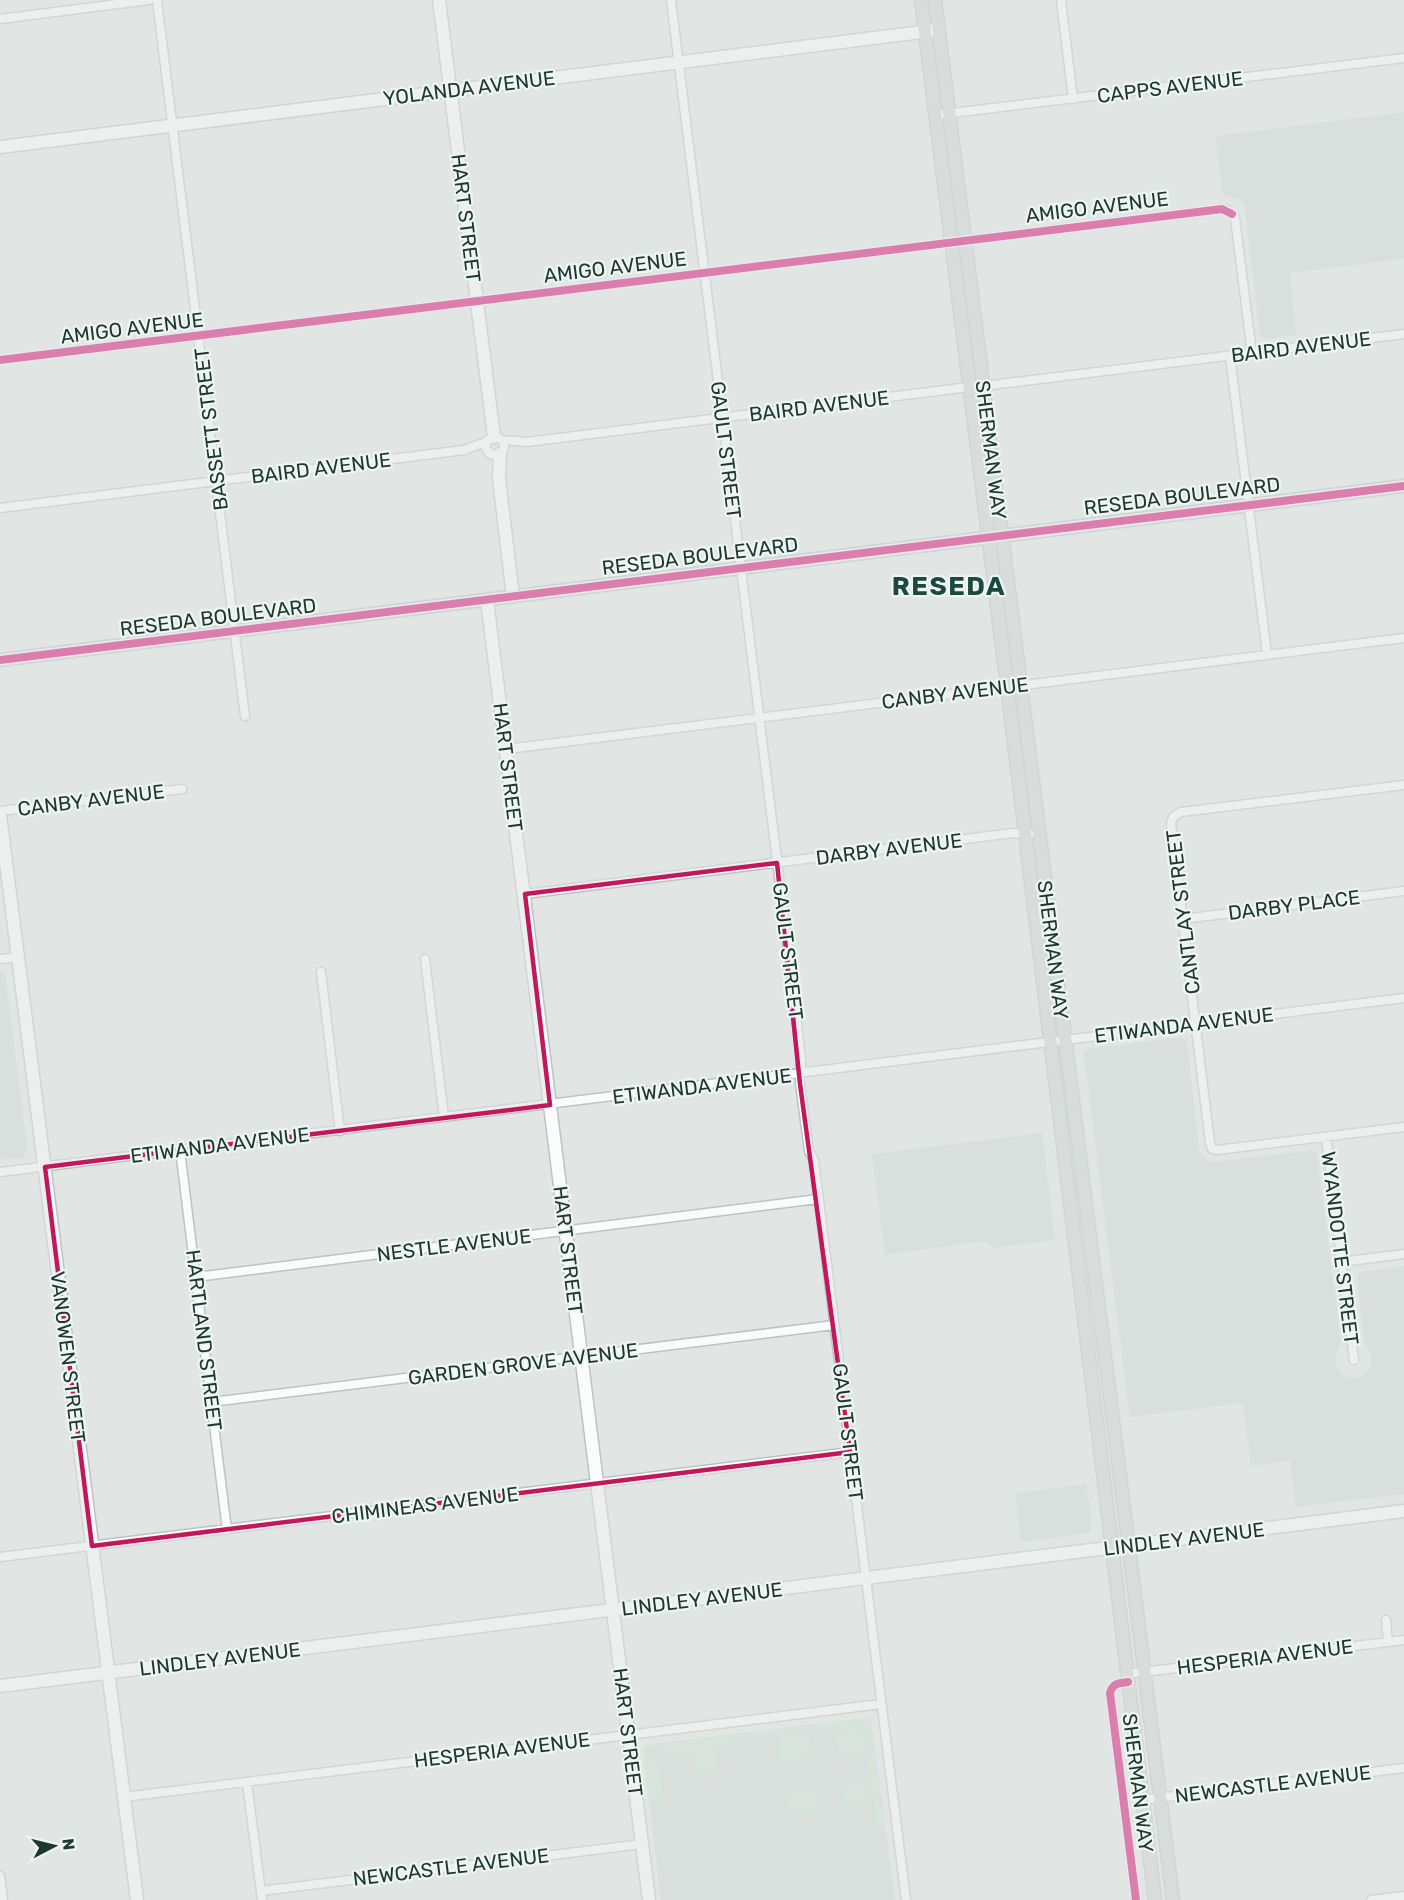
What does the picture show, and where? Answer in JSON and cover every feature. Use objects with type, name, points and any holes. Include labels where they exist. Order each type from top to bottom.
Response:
[{"type":"main road","name":"SHERMAN WAY","points":[[921,0],[1155,1900]]},
{"type":"main road","name":"SHERMAN WAY","points":[[935,0],[1173,1900]]},
{"type":"main road","points":[[969,387],[983,386]]},
{"type":"main road","name":"RESEDA BOULEVARD","points":[[0,660],[1404,486]]},
{"type":"street","points":[[0,19],[148,0]]},
{"type":"street","name":"BASSETT STREET","points":[[157,0],[245,716]]},
{"type":"street","name":"HART STREET","points":[[439,0],[494,440]]},
{"type":"street","name":"GAULT STREET","points":[[671,0],[802,1073],[800,1084],[809,1151],[814,1160],[906,1900]]},
{"type":"street","points":[[1061,0],[1073,99]]},
{"type":"street","name":"YOLANDA AVENUE","points":[[0,147],[938,30]]},
{"type":"street","name":"CAPPS AVENUE","points":[[936,115],[1404,58]]},
{"type":"street","name":"AMIGO AVENUE","points":[[0,360],[1222,209],[1232,213],[1235,218],[1251,353]]},
{"type":"street","name":"BAIRD AVENUE","points":[[983,386],[1404,334]]},
{"type":"street","points":[[1230,356],[1267,654]]},
{"type":"street","name":"BAIRD AVENUE","points":[[0,508],[464,450],[494,440],[527,442],[969,387]]},
{"type":"street","points":[[494,440],[513,596]]},
{"type":"street","points":[[494,440],[495,453]]},
{"type":"street","name":"BAIRD AVENUE","points":[[464,450],[495,453],[527,442]]},
{"type":"street","name":"HART STREET","points":[[487,600],[649,1900]]},
{"type":"street","name":"CANBY AVENUE","points":[[507,749],[1404,638]]},
{"type":"street","name":"CANTLAY STREET","points":[[1326,1137],[1212,1149],[1171,824],[1173,817],[1181,812],[1404,785]]},
{"type":"street","name":"CANBY AVENUE","points":[[0,813],[182,789]]},
{"type":"street","name":"VANOWEN STREET","points":[[0,813],[137,1900]]},
{"type":"street","name":"DARBY AVENUE","points":[[525,894],[1025,833],[1039,835]]},
{"type":"street","name":"DARBY PLACE","points":[[1183,919],[1404,891]]},
{"type":"street","points":[[0,959],[18,957]]},
{"type":"street","points":[[425,959],[444,1117]]},
{"type":"street","points":[[321,972],[340,1131]]},
{"type":"street","name":"ETIWANDA AVENUE","points":[[0,1172],[1404,998]]},
{"type":"street","points":[[1326,1137],[1404,1127]]},
{"type":"street","name":"WYANDOTTE STREET","points":[[1326,1137],[1354,1360]]},
{"type":"street","name":"HARTLAND STREET","points":[[180,1150],[227,1530]]},
{"type":"street","name":"NESTLE AVENUE","points":[[196,1277],[818,1199]]},
{"type":"street","points":[[1341,1262],[1404,1254]]},
{"type":"street","name":"GARDEN GROVE AVENUE","points":[[212,1402],[834,1325]]},
{"type":"street","name":"CHIMINEAS AVENUE","points":[[0,1557],[850,1452]]},
{"type":"street","name":"LINDLEY AVENUE","points":[[0,1686],[1404,1511]]},
{"type":"street","points":[[1386,1620],[1388,1642]]},
{"type":"street","name":"HESPERIA AVENUE","points":[[1128,1678],[1144,1672],[1404,1640]]},
{"type":"street","name":"SHERMAN WAY","points":[[1128,1678],[1112,1687],[1110,1693],[1136,1900]]},
{"type":"street","name":"HESPERIA AVENUE","points":[[124,1797],[881,1704]]},
{"type":"street","name":"NEWCASTLE AVENUE","points":[[1142,1800],[1404,1768]]},
{"type":"street","points":[[247,1783],[261,1896]]},
{"type":"street","name":"NEWCASTLE AVENUE","points":[[261,1896],[642,1844]]},
{"type":"street","points":[[0,1876],[3,1900]]},
{"type":"street","points":[[1371,1900],[1404,1896]]},
{"type":"highlighted area","points":[[777,863],[800,1084],[850,1452],[92,1546],[45,1167],[550,1105],[525,894]]},
{"type":"shaded area","points":[[1404,112],[1404,259],[1290,273],[1296,335],[1264,339],[1260,336],[1244,204],[1237,198],[1223,196],[1215,136]]},
{"type":"shaded area","points":[[0,971],[5,974],[27,1147],[22,1158],[0,1160]]},
{"type":"shaded area","points":[[1181,1037],[1187,1042],[1199,1151],[1202,1156],[1215,1162],[1312,1150],[1317,1154],[1341,1343],[1335,1355],[1336,1365],[1341,1374],[1349,1378],[1357,1378],[1369,1371],[1372,1361],[1370,1351],[1364,1342],[1357,1276],[1360,1272],[1404,1266],[1404,1494],[1296,1507],[1290,1461],[1251,1466],[1243,1403],[1130,1417],[1084,1055],[1088,1049]]},
{"type":"shaded area","points":[[1042,1133],[1055,1240],[994,1248],[985,1241],[885,1255],[872,1154]]},
{"type":"shaded area","points":[[1086,1484],[1090,1508],[1091,1529],[1089,1533],[1021,1542],[1015,1493]]},
{"type":"shaded area","points":[[866,1718],[871,1722],[895,1900],[661,1900],[644,1746]]},
{"type":"green space","points":[[866,1718],[871,1722],[886,1832],[878,1833],[864,1725],[732,1741],[724,1749],[715,1750],[716,1768],[696,1770],[694,1753],[664,1756],[651,1744]]},
{"type":"green space","points":[[861,1727],[866,1756],[852,1758],[839,1750],[834,1730]]},
{"type":"green space","points":[[809,1734],[809,1748],[804,1757],[795,1763],[781,1766],[779,1740],[781,1737]]},
{"type":"green space","points":[[643,1750],[658,1763],[663,1801],[649,1803]]},
{"type":"green space","points":[[869,1779],[872,1802],[844,1807],[843,1793],[849,1784]]},
{"type":"green space","points":[[795,1784],[816,1794],[819,1811],[790,1814],[788,1812],[785,1786]]},
{"type":"cycle path","points":[[0,360],[1222,209],[1232,214]]},
{"type":"cycle path","points":[[0,660],[1404,486]]},
{"type":"cycle path","points":[[1128,1682],[1115,1685],[1110,1693],[1136,1900]]},
{"type":"district","name":"RESEDA","points":[[949,586]]}]
